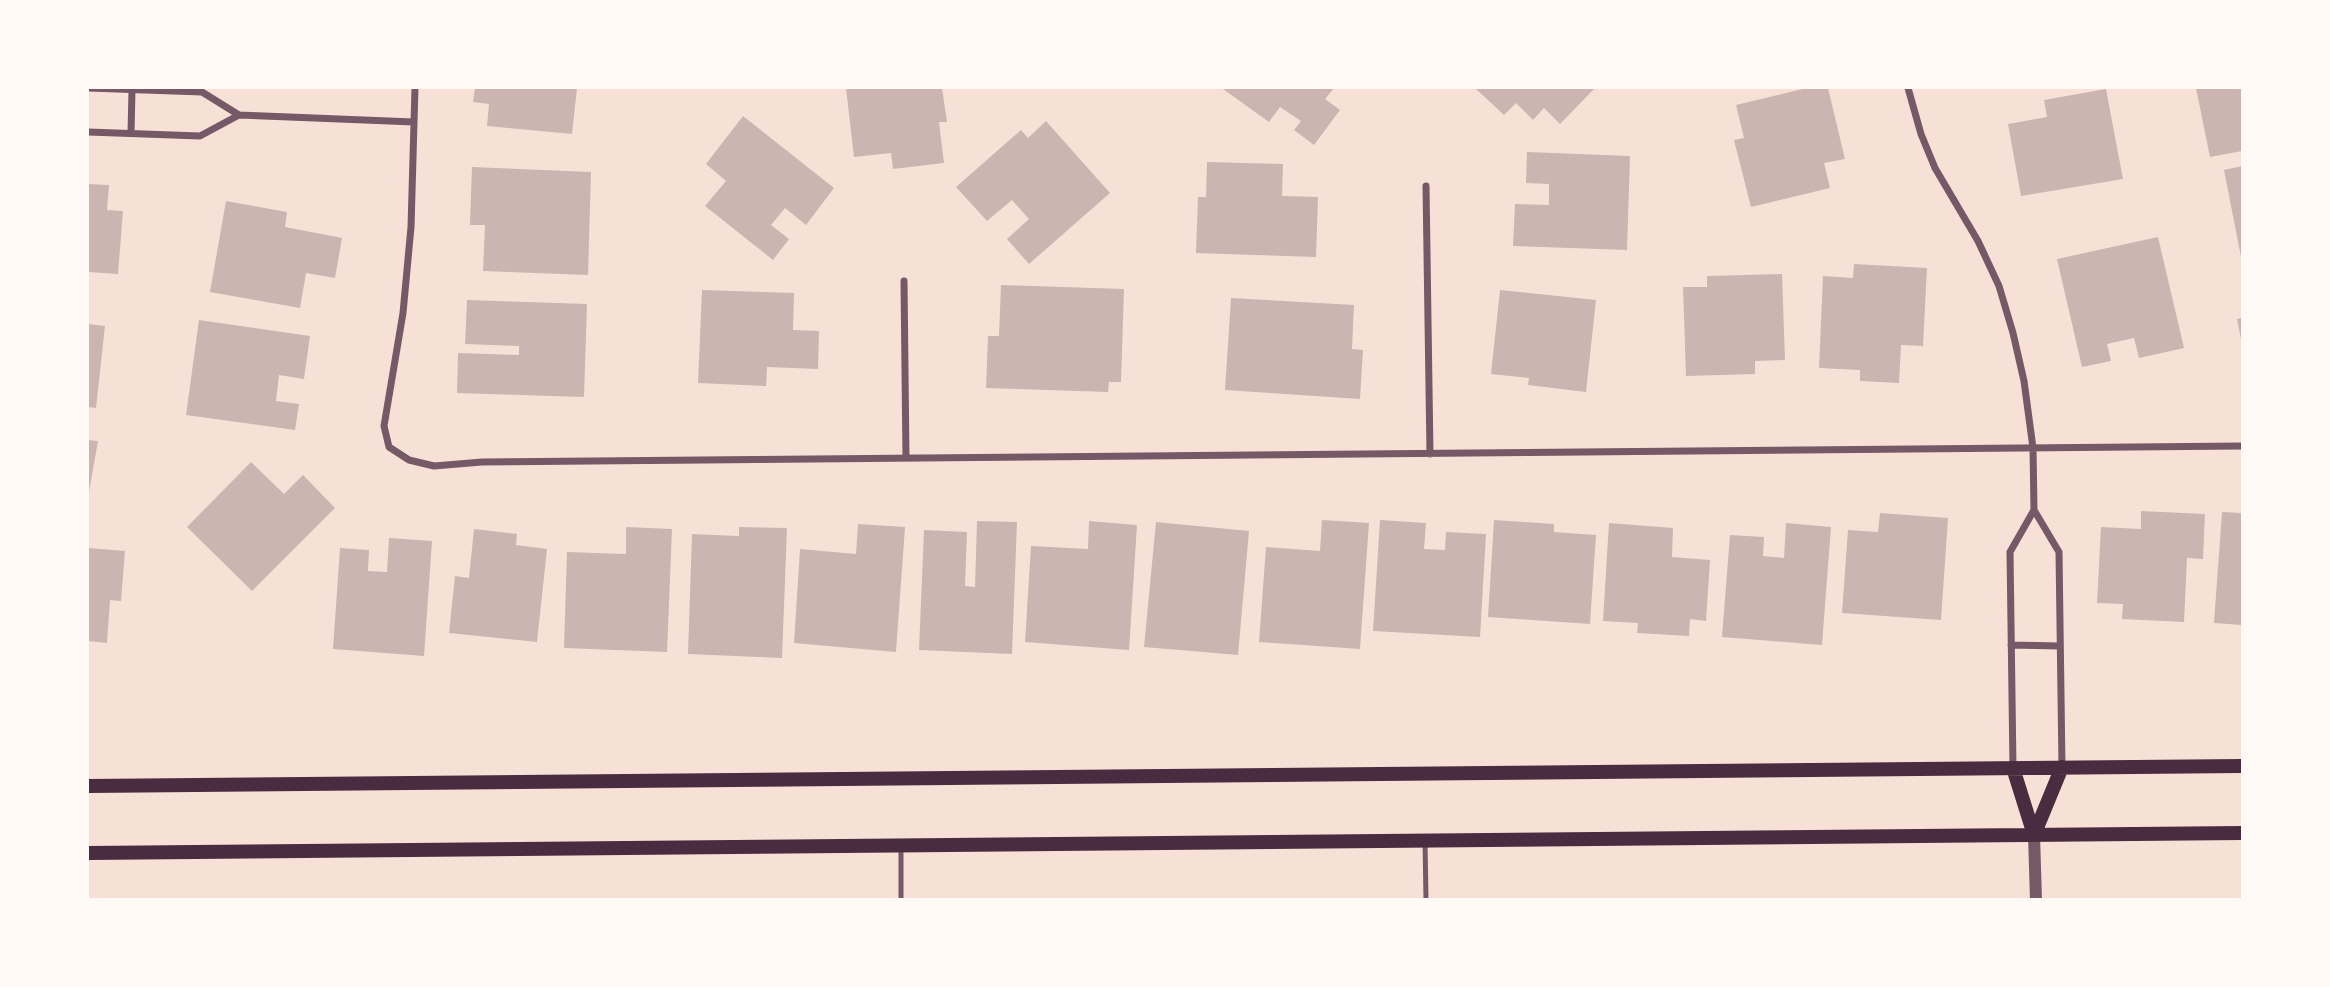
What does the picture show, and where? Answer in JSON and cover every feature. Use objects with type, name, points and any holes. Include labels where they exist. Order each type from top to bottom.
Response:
[{"type":"main road","points":[[88,786],[2242,766]]},
{"type":"main road","points":[[2034,835],[2062,767]]},
{"type":"main road","points":[[2013,768],[2034,835]]},
{"type":"main road","points":[[88,853],[2242,833]]},
{"type":"street","points":[[88,88],[202,92],[239,115],[414,122]]},
{"type":"street","points":[[415,88],[411,227],[404,301],[384,426],[389,447],[410,460],[434,466],[482,462],[2242,446]]},
{"type":"street","points":[[1908,88],[1921,134],[1935,168],[1978,241],[1999,286],[2024,381],[2033,448],[2034,510],[2059,552],[2062,767]]},
{"type":"street","points":[[131,133],[132,90]]},
{"type":"street","points":[[88,132],[200,136],[239,115]]},
{"type":"street","points":[[1426,186],[1430,454]]},
{"type":"street","points":[[904,281],[906,458]]},
{"type":"street","points":[[2013,768],[2010,552],[2034,510]]},
{"type":"street","points":[[2011,645],[2060,646]]},
{"type":"street","points":[[2034,835],[2036,900]]},
{"type":"lane","points":[[1425,841],[1426,900]]},
{"type":"lane","points":[[901,846],[901,900]]},
{"type":"building","points":[[475,88],[577,88],[572,134],[487,126],[489,104],[473,102]]},
{"type":"building","points":[[846,88],[942,88],[947,122],[939,122],[944,163],[893,169],[891,153],[854,157]]},
{"type":"building","points":[[1224,88],[1334,88],[1325,99],[1340,110],[1314,145],[1294,130],[1301,121],[1280,107],[1269,122]]},
{"type":"building","points":[[1475,88],[1595,88],[1560,124],[1544,108],[1533,120],[1516,103],[1504,115]]},
{"type":"building","points":[[1807,88],[1828,88],[1845,159],[1824,163],[1830,188],[1751,207],[1734,140],[1744,138],[1736,105]]},
{"type":"building","points":[[2196,88],[2242,88],[2242,151],[2210,157]]},
{"type":"building","points":[[2106,89],[2123,179],[2021,196],[2008,124],[2047,117],[2044,100]]},
{"type":"building","points":[[743,116],[834,188],[806,225],[785,208],[771,225],[789,239],[773,260],[705,206],[726,181],[706,164]]},
{"type":"building","points":[[1046,121],[1110,193],[1029,264],[1007,239],[1029,219],[1012,200],[987,221],[956,187],[1021,130],[1028,138]]},
{"type":"building","points":[[1527,152],[1630,156],[1627,250],[1513,246],[1515,204],[1549,205],[1549,184],[1526,183]]},
{"type":"building","points":[[1207,162],[1283,164],[1282,196],[1318,197],[1316,257],[1196,253],[1198,197],[1206,197]]},
{"type":"building","points":[[2242,166],[2242,257],[2241,257],[2224,170]]},
{"type":"building","points":[[472,167],[591,172],[588,275],[483,271],[485,225],[470,225]]},
{"type":"building","points":[[88,184],[109,185],[107,210],[123,211],[118,274],[88,272]]},
{"type":"building","points":[[226,201],[287,212],[285,227],[342,238],[335,278],[306,273],[300,308],[210,292]]},
{"type":"building","points":[[2158,237],[2184,348],[2139,358],[2134,338],[2107,344],[2111,361],[2082,367],[2057,259]]},
{"type":"building","points":[[1854,264],[1927,268],[1923,346],[1901,345],[1899,383],[1860,381],[1860,370],[1819,368],[1823,276],[1853,278]]},
{"type":"building","points":[[1782,274],[1785,360],[1755,361],[1755,374],[1686,376],[1683,287],[1707,287],[1707,276]]},
{"type":"building","points":[[1001,285],[1124,289],[1121,382],[1109,382],[1108,392],[986,388],[988,336],[999,336]]},
{"type":"building","points":[[702,290],[794,293],[793,330],[819,331],[818,369],[767,367],[766,386],[698,383]]},
{"type":"building","points":[[1500,290],[1596,300],[1586,392],[1528,385],[1529,378],[1491,374]]},
{"type":"building","points":[[1231,298],[1354,305],[1352,349],[1363,350],[1360,399],[1225,390]]},
{"type":"building","points":[[467,300],[587,304],[584,397],[457,393],[458,353],[519,355],[519,346],[465,344]]},
{"type":"building","points":[[2242,318],[2242,338],[2241,339],[2237,319]]},
{"type":"building","points":[[199,320],[310,336],[304,379],[279,375],[276,401],[299,404],[295,430],[186,415]]},
{"type":"building","points":[[88,324],[105,326],[96,408],[88,407]]},
{"type":"building","points":[[88,440],[98,441],[89,492],[88,492]]},
{"type":"building","points":[[251,462],[284,494],[303,475],[335,508],[252,591],[187,527]]},
{"type":"building","points":[[2141,511],[2205,514],[2203,559],[2187,558],[2184,622],[2122,619],[2123,604],[2097,603],[2101,527],[2141,529]]},
{"type":"building","points":[[2222,512],[2242,513],[2242,625],[2214,623]]},
{"type":"building","points":[[1880,513],[1948,518],[1941,620],[1842,613],[1848,530],[1878,532]]},
{"type":"building","points":[[1322,520],[1369,523],[1360,649],[1259,642],[1266,547],[1320,551]]},
{"type":"building","points":[[1380,520],[1426,523],[1424,549],[1445,550],[1446,532],[1486,534],[1480,637],[1373,631]]},
{"type":"building","points":[[1494,520],[1554,524],[1554,532],[1596,535],[1590,624],[1488,617]]},
{"type":"building","points":[[977,521],[1017,522],[1012,654],[919,650],[924,530],[967,532],[965,586],[975,587]]},
{"type":"building","points":[[1089,521],[1137,525],[1129,650],[1025,642],[1031,546],[1088,549]]},
{"type":"building","points":[[1156,522],[1249,531],[1238,655],[1144,647]]},
{"type":"building","points":[[1609,523],[1673,528],[1672,557],[1710,560],[1706,621],[1690,619],[1689,636],[1637,633],[1638,623],[1603,621]]},
{"type":"building","points":[[1786,523],[1831,527],[1822,645],[1722,637],[1730,535],[1764,537],[1763,556],[1784,558]]},
{"type":"building","points":[[858,524],[905,527],[896,652],[794,643],[800,549],[856,554]]},
{"type":"building","points":[[626,527],[672,529],[667,652],[564,648],[567,552],[626,554]]},
{"type":"building","points":[[739,527],[787,528],[782,658],[688,654],[692,534],[739,536]]},
{"type":"building","points":[[474,529],[517,534],[516,545],[547,549],[537,642],[449,633],[455,576],[469,578]]},
{"type":"building","points":[[389,538],[432,541],[424,656],[333,649],[340,548],[369,550],[368,571],[387,572]]},
{"type":"building","points":[[88,548],[125,551],[121,601],[110,600],[107,643],[88,641]]}]
